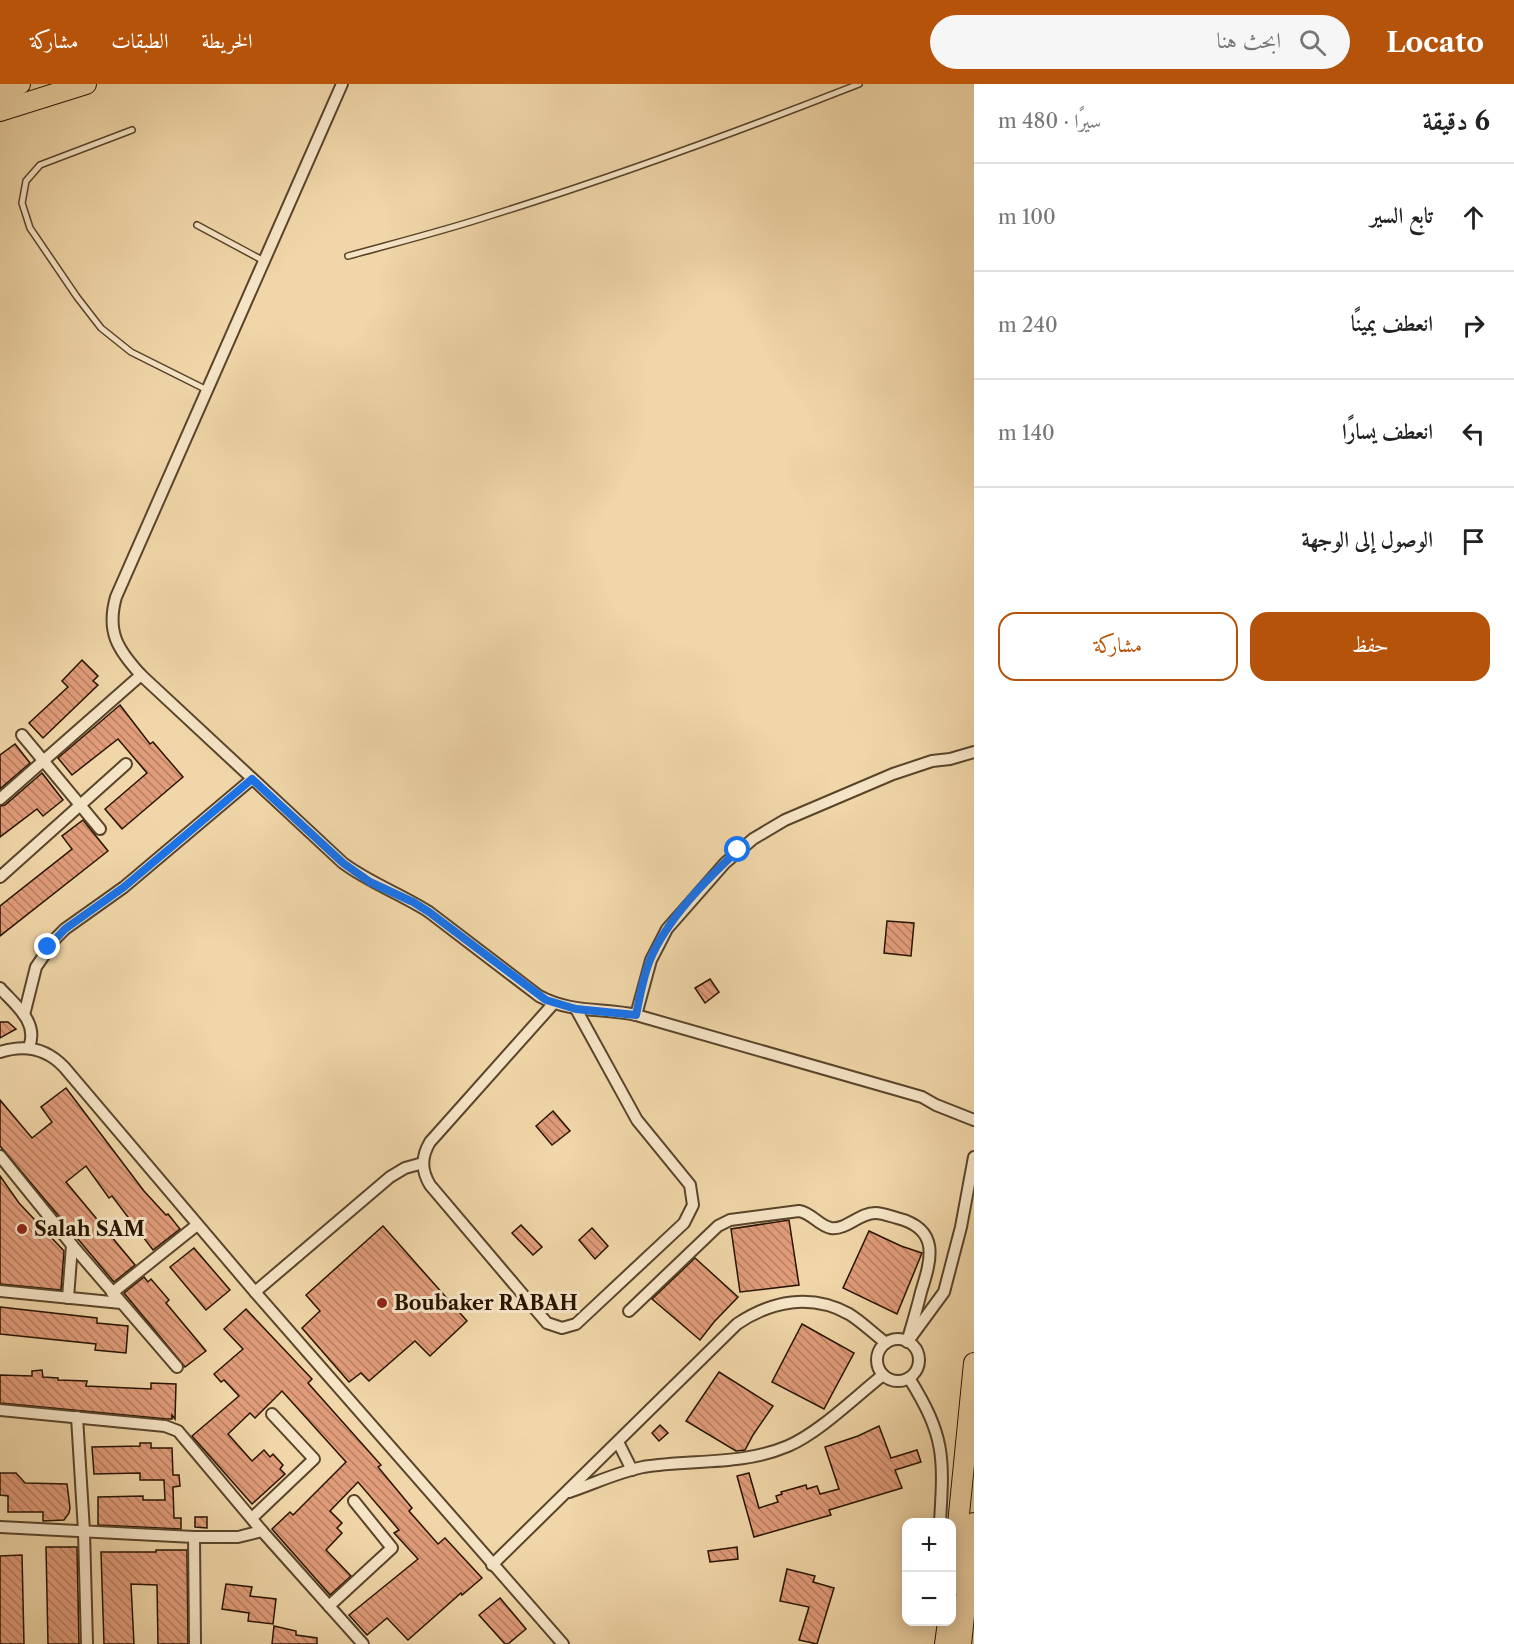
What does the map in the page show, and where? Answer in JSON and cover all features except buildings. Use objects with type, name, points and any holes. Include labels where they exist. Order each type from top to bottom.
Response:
[{"type":"highway","points":[[0,91],[20,84]]},
{"type":"highway","points":[[0,111],[86,84]]},
{"type":"highway","points":[[952,1572],[974,1363]]},
{"type":"highway","points":[[943,1644],[962,1629],[974,1523]]},
{"type":"street","points":[[342,84],[120,587],[113,608],[113,629],[120,650],[141,675],[349,868],[370,882],[421,907],[539,996],[576,1009],[636,1015],[922,1097],[974,1120]]},
{"type":"street","points":[[0,799],[141,675]]},
{"type":"street","points":[[22,735],[100,829]]},
{"type":"street","points":[[636,1015],[651,960],[667,929],[738,850],[785,820],[872,783],[917,765],[974,752]]},
{"type":"street","points":[[0,877],[126,764]]},
{"type":"street","points":[[24,1015],[36,967],[56,938],[124,887],[252,779]]},
{"type":"street","points":[[0,988],[28,1020],[32,1034],[29,1047]]},
{"type":"street","points":[[554,1003],[430,1142],[423,1163],[430,1185],[547,1323],[557,1327],[576,1324],[684,1222],[693,1205],[690,1185],[638,1120],[576,1009]]},
{"type":"street","points":[[0,1052],[16,1047],[29,1047],[49,1054],[64,1066],[255,1292],[563,1644]]},
{"type":"street","points":[[0,1156],[112,1293],[177,1367]]},
{"type":"street","points":[[907,1342],[944,1292],[959,1236],[974,1156]]},
{"type":"street","points":[[255,1292],[390,1177],[405,1168],[423,1163]]},
{"type":"street","points":[[629,1311],[713,1229],[730,1220],[799,1211],[809,1213],[828,1227],[836,1228],[865,1215],[876,1213],[909,1221],[922,1231],[929,1245],[930,1262],[907,1342]]},
{"type":"street","points":[[112,1293],[197,1224]]},
{"type":"street","points":[[68,1298],[72,1245]]},
{"type":"street","points":[[0,1291],[121,1303]]},
{"type":"street","points":[[492,1565],[737,1324],[754,1313],[772,1305],[792,1301],[832,1306],[850,1315],[886,1343]]},
{"type":"street","points":[[899,1339],[907,1342],[915,1348],[919,1358],[916,1372],[909,1378],[895,1381],[883,1375],[877,1361],[879,1351],[886,1343],[899,1339]]},
{"type":"street","points":[[564,1494],[632,1470],[743,1459],[779,1449],[810,1434],[883,1375]]},
{"type":"street","points":[[909,1378],[931,1417],[941,1447],[940,1518]]},
{"type":"street","points":[[0,1410],[165,1426],[178,1431],[262,1531],[363,1644]]},
{"type":"street","points":[[252,1518],[314,1459],[272,1414]]},
{"type":"street","points":[[77,1417],[84,1531],[87,1644]]},
{"type":"street","points":[[618,1442],[632,1470]]},
{"type":"street","points":[[329,1606],[392,1548],[354,1501]]},
{"type":"street","points":[[0,1527],[194,1537],[238,1537],[262,1531]]},
{"type":"street","points":[[194,1537],[195,1644]]},
{"type":"street","points":[[939,1626],[943,1644]]},
{"type":"lane","points":[[348,256],[488,216],[643,166],[859,84]]},
{"type":"lane","points":[[132,130],[40,165],[26,181],[22,203],[30,228],[101,328],[131,352],[207,390]]},
{"type":"lane","points":[[197,225],[264,261]]},
{"type":"place","name":"Salah SAM","points":[[22,1229]]},
{"type":"place","name":"Boubaker RABAH","points":[[382,1303]]},
{"type":"route","points":[[48,947],[65,929],[94,910],[153,864],[252,779],[356,873],[429,912],[539,996],[564,1007],[636,1015],[645,976],[667,929],[738,850]]}]
